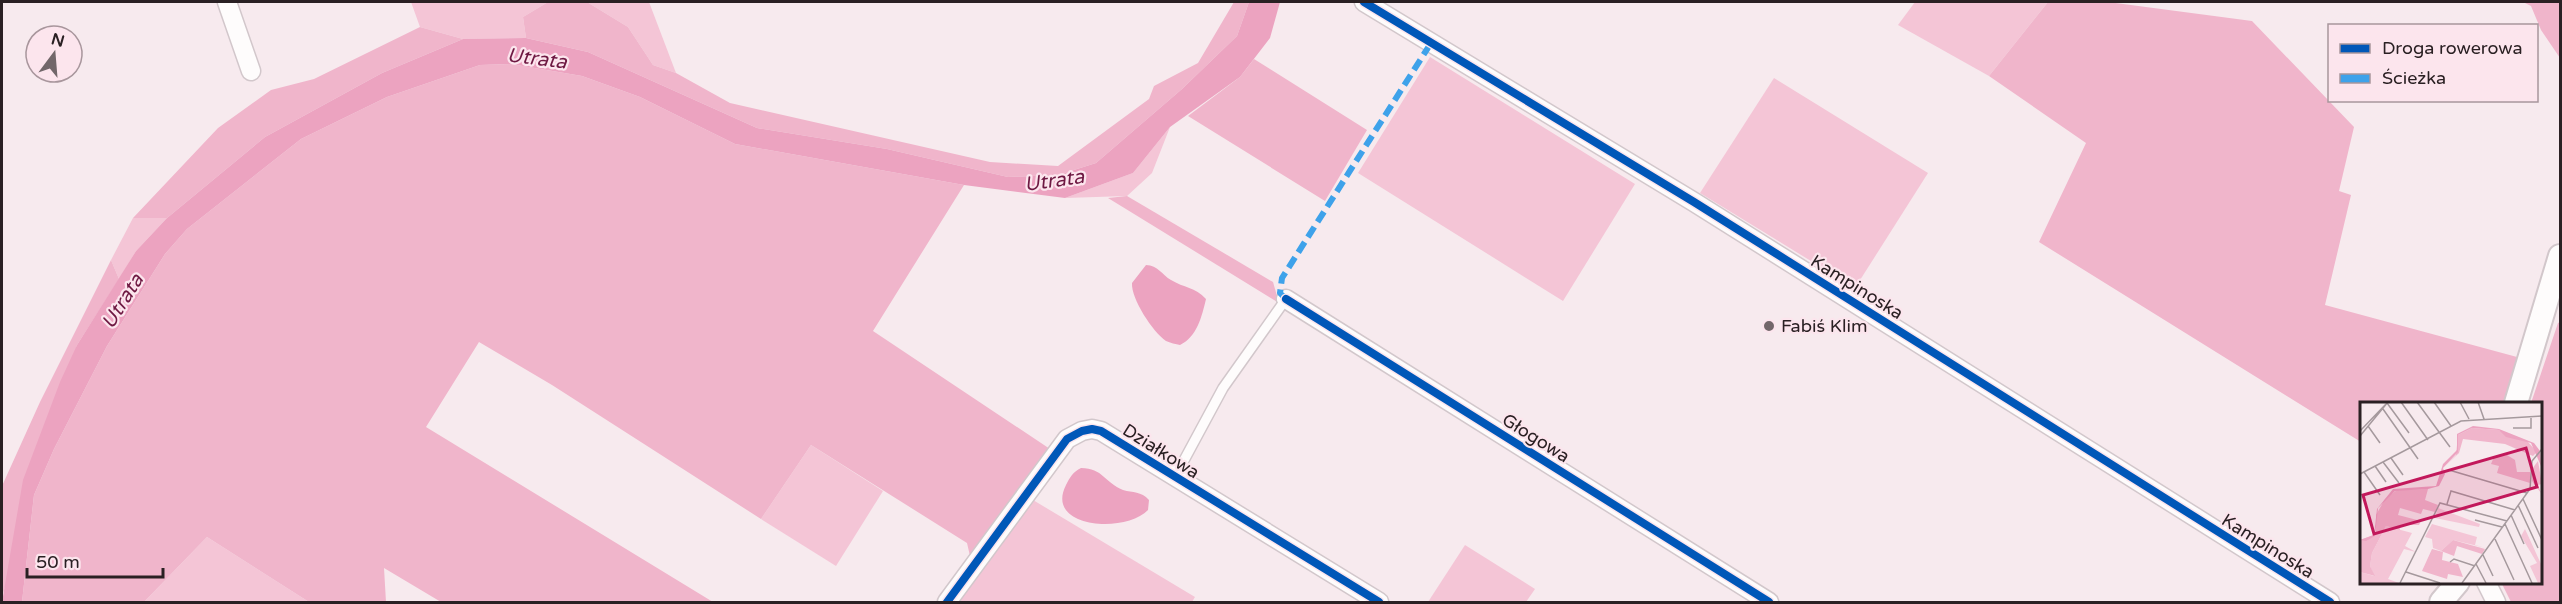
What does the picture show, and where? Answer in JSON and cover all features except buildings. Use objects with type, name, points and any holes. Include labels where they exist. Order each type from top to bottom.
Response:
[{"type":"street","points":[[227,2],[250,70]]},
{"type":"street","name":"Kampinoska","points":[[1364,2],[1694,202],[2330,603]]},
{"type":"street","points":[[2516,402],[2554,297],[2560,256]]},
{"type":"street","name":"Głogowa","points":[[1286,299],[1769,603]]},
{"type":"street","name":"Działkowa","points":[[947,603],[1067,439],[1082,431],[1092,429],[1101,431],[1379,603]]},
{"type":"street","points":[[2441,603],[2457,583]]},
{"type":"street","points":[[2486,583],[2496,603]]},
{"type":"lane","points":[[1175,477],[1224,388],[1286,299]]},
{"type":"shaded area","points":[[411,2],[548,2],[523,17],[526,38],[463,39],[420,27]]},
{"type":"shaded area","points":[[548,2],[587,2],[628,27],[653,65],[676,73],[730,103],[990,162],[1058,166],[1149,99],[1154,86],[1198,63],[1234,2],[1249,2],[1237,36],[1182,89],[1096,163],[1058,175],[1008,177],[887,149],[757,128],[588,52],[526,38],[523,17]]},
{"type":"shaded area","points":[[587,2],[649,2],[676,73],[653,65],[628,27]]},
{"type":"shaded area","points":[[1915,2],[2048,2],[1989,76],[1898,25]]},
{"type":"shaded area","points":[[2048,2],[2108,2],[2252,21],[2354,127],[2339,191],[2351,195],[2325,305],[2517,357],[2504,402],[2360,402],[2360,441],[2039,242],[2086,143],[1989,76]]},
{"type":"shaded area","points":[[2523,2],[2560,2],[2560,58],[2541,30],[2531,6]]},
{"type":"shaded area","points":[[420,27],[463,39],[382,73],[265,137],[167,218],[133,218],[218,128],[271,90],[314,79]]},
{"type":"shaded area","points":[[1430,57],[1635,184],[1563,301],[1358,173]]},
{"type":"shaded area","points":[[1254,59],[1367,130],[1325,201],[1188,116],[1240,77]]},
{"type":"shaded area","points":[[511,64],[582,76],[640,97],[735,144],[964,185],[873,331],[1050,449],[970,556],[967,543],[811,445],[761,519],[552,385],[479,342],[426,427],[713,602],[441,602],[384,568],[386,602],[309,602],[207,537],[144,602],[22,602],[34,495],[54,449],[107,346],[165,254],[187,229],[301,139],[387,97],[480,65]]},
{"type":"shaded area","points":[[1774,78],[1928,173],[1855,288],[1700,193]]},
{"type":"shaded area","points":[[1170,127],[1152,173],[1127,196],[1065,198],[1133,173]]},
{"type":"shaded area","points":[[1127,196],[1273,282],[1279,303],[1108,198]]},
{"type":"shaded area","points":[[133,218],[167,218],[136,251],[119,279],[111,260]]},
{"type":"shaded area","points":[[111,260],[119,279],[77,345],[2,597],[2,486],[40,402]]},
{"type":"shaded area","points":[[2560,322],[2560,602],[2511,602],[2502,583],[2541,583],[2541,402],[2531,402]]},
{"type":"shaded area","points":[[811,445],[883,491],[836,566],[761,519]]},
{"type":"shaded area","points":[[1033,500],[1195,597],[1192,602],[958,602]]},
{"type":"shaded area","points":[[207,537],[309,602],[144,602]]},
{"type":"shaded area","points":[[1465,545],[1535,589],[1526,602],[1428,602]]},
{"type":"water","name":"Utrata","points":[[1249,2],[1280,2],[1270,38],[1240,77],[1170,127],[1133,173],[1065,198],[964,185],[735,144],[640,97],[582,76],[511,64],[480,65],[387,97],[301,139],[187,229],[165,254],[107,346],[54,449],[34,495],[22,602],[2,602],[23,480],[60,382],[77,345],[136,251],[167,218],[265,137],[382,73],[463,39],[526,38],[588,52],[757,128],[887,149],[1008,177],[1058,175],[1096,163],[1182,89],[1237,36]]},
{"type":"water","points":[[1146,265],[1157,268],[1171,280],[1198,292],[1206,299],[1195,331],[1180,345],[1168,342],[1161,337],[1149,323],[1135,298],[1132,283]]},
{"type":"water","points":[[1081,468],[1094,470],[1123,490],[1143,495],[1149,500],[1148,510],[1137,518],[1106,524],[1090,523],[1076,518],[1066,510],[1062,499],[1069,480]]},
{"type":"marked path","points":[[1286,299],[1280,293],[1282,278],[1431,43]]},
{"type":"cycle path","points":[[1364,2],[1694,202],[2330,602]]},
{"type":"cycle path","points":[[1286,299],[1769,602]]},
{"type":"cycle path","points":[[947,602],[1067,439],[1082,431],[1092,429],[1101,431],[1379,602]]},
{"type":"place","name":"Fabiś Klim","points":[[1769,326]]}]
